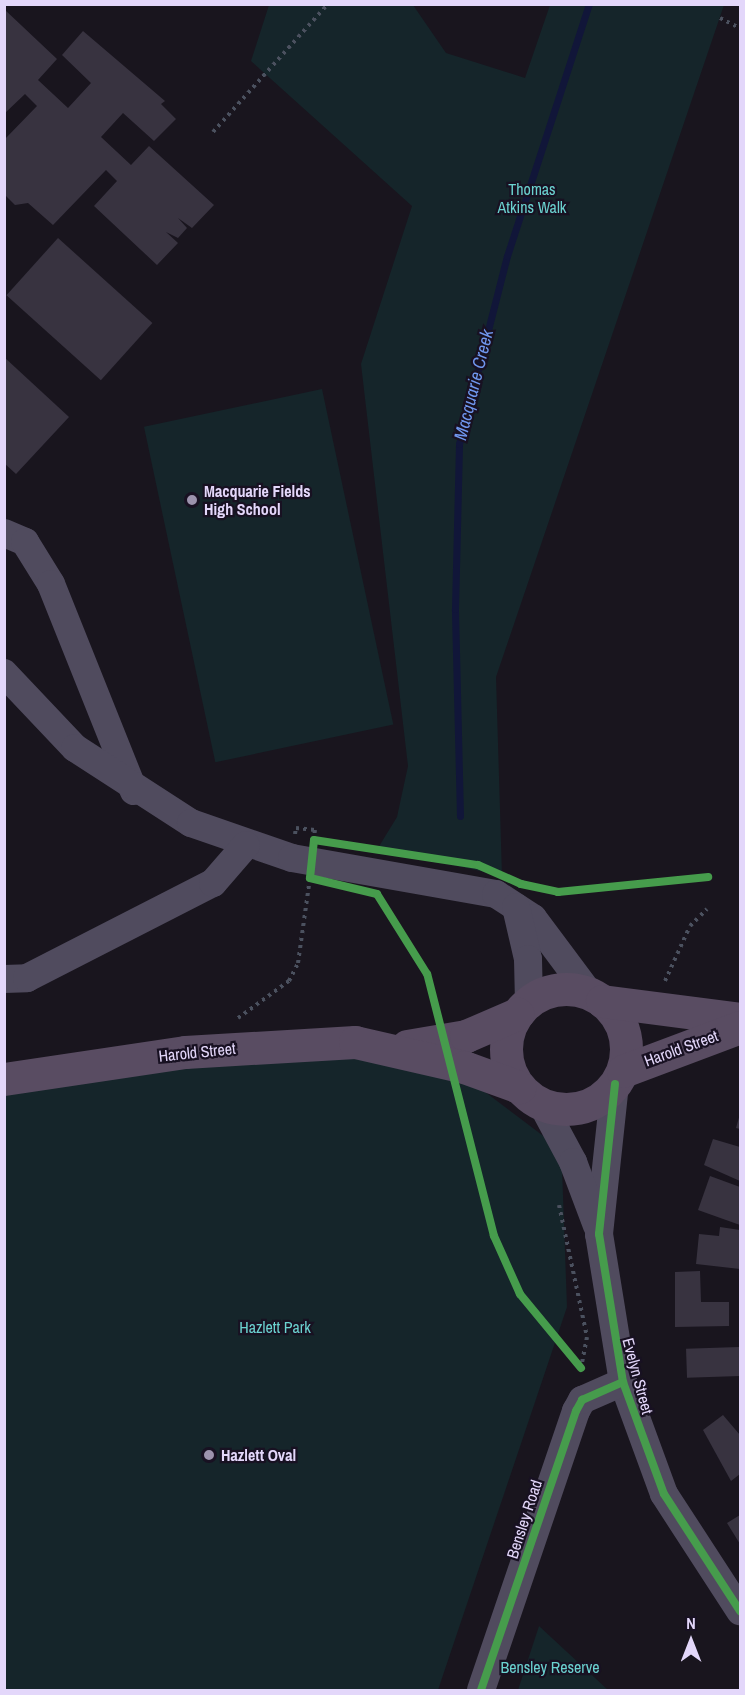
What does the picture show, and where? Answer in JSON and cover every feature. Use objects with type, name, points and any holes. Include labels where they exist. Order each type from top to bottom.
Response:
[{"type":"main road","points":[[558,990],[596,997],[621,1025],[619,1078],[583,1107],[531,1097],[506,1044],[523,1008],[558,990]]},
{"type":"main road","name":"Harold Street","points":[[596,997],[741,1019]]},
{"type":"main road","name":"Harold Street","points":[[4,1079],[185,1052],[299,1042],[390,1047],[466,1036],[523,1008]]},
{"type":"main road","name":"Harold Street","points":[[619,1078],[741,1027]]},
{"type":"main road","name":"Harold Street","points":[[390,1047],[531,1097]]},
{"type":"street","points":[[4,533],[25,542],[51,584],[134,791]]},
{"type":"street","points":[[4,673],[75,748],[134,791],[246,845],[317,865],[450,882],[496,894],[516,907],[547,935],[596,997]]},
{"type":"street","points":[[4,979],[27,978],[213,883],[246,845]]},
{"type":"street","points":[[516,907],[528,959],[523,1008]]},
{"type":"street","name":"Evelyn Street","points":[[599,1234],[619,1078]]},
{"type":"street","name":"Evelyn Street","points":[[531,1097],[573,1162],[599,1234],[623,1382],[664,1494],[741,1611]]},
{"type":"street","name":"Bensley Road","points":[[481,1690],[576,1410],[582,1400],[623,1382]]},
{"type":"path","points":[[213,132],[328,4]]},
{"type":"path","points":[[720,18],[741,28]]},
{"type":"path","points":[[237,1018],[290,981],[298,963],[317,865]]},
{"type":"path","points":[[663,987],[690,926],[707,909]]},
{"type":"path","points":[[557,1191],[586,1337],[581,1368]]},
{"type":"path","points":[[574,1361],[581,1368]]},
{"type":"green space","name":"Thomas Atkins Walk","points":[[269,5],[413,5],[446,53],[525,78],[550,5],[724,5],[496,677],[502,876],[378,848],[397,817],[408,766],[361,364],[412,206],[251,61]]},
{"type":"green space","points":[[322,389],[393,725],[215,762],[144,427]]},
{"type":"green space","name":"Hazlett Park","points":[[332,1055],[464,1076],[546,1138],[562,1168],[567,1307],[438,1690],[5,1690],[5,1093],[240,1057]]},
{"type":"green space","name":"Bensley Reserve","points":[[539,1626],[608,1690],[518,1690]]},
{"type":"building","points":[[4,9],[57,59],[38,80],[68,108],[91,83],[62,55],[83,31],[165,101],[161,104],[176,119],[154,141],[123,113],[101,137],[131,165],[149,146],[214,205],[192,228],[178,218],[187,228],[178,238],[166,232],[178,243],[157,265],[94,206],[117,181],[106,170],[53,225],[28,203],[15,205],[6,196],[4,140],[37,106],[25,94],[4,114]]},
{"type":"building","points":[[58,238],[152,323],[101,380],[6,295]]},
{"type":"building","points":[[4,357],[69,417],[16,474],[4,463]]},
{"type":"building","points":[[740,1114],[740,1129],[736,1128]]},
{"type":"building","points":[[713,1139],[740,1147],[740,1181],[704,1165]]},
{"type":"building","points":[[710,1176],[740,1187],[740,1225],[698,1210]]},
{"type":"building","points":[[720,1227],[740,1230],[740,1269],[696,1264],[699,1234],[719,1236]]},
{"type":"building","points":[[700,1271],[701,1302],[729,1302],[729,1326],[675,1327],[675,1272]]},
{"type":"building","points":[[739,1347],[740,1376],[687,1378],[686,1349]]},
{"type":"building","points":[[723,1415],[740,1435],[740,1474],[731,1481],[703,1430]]},
{"type":"building","points":[[740,1515],[740,1544],[727,1523]]},
{"type":"waterway","name":"Macquarie Creek","points":[[460,816],[455,609],[459,444],[507,256],[589,4]]},
{"type":"cycle path","points":[[581,1368],[520,1294],[494,1236],[427,974],[377,894],[310,878],[314,840],[478,865],[521,884],[558,892],[708,877]]},
{"type":"cycle path","points":[[615,1084],[599,1234],[623,1382],[664,1494],[740,1611]]},
{"type":"cycle path","points":[[481,1690],[576,1411],[582,1400],[623,1382]]},
{"type":"place","name":"Macquarie Fields High School","points":[[192,500]]},
{"type":"place","name":"Hazlett Oval","points":[[209,1455]]}]
